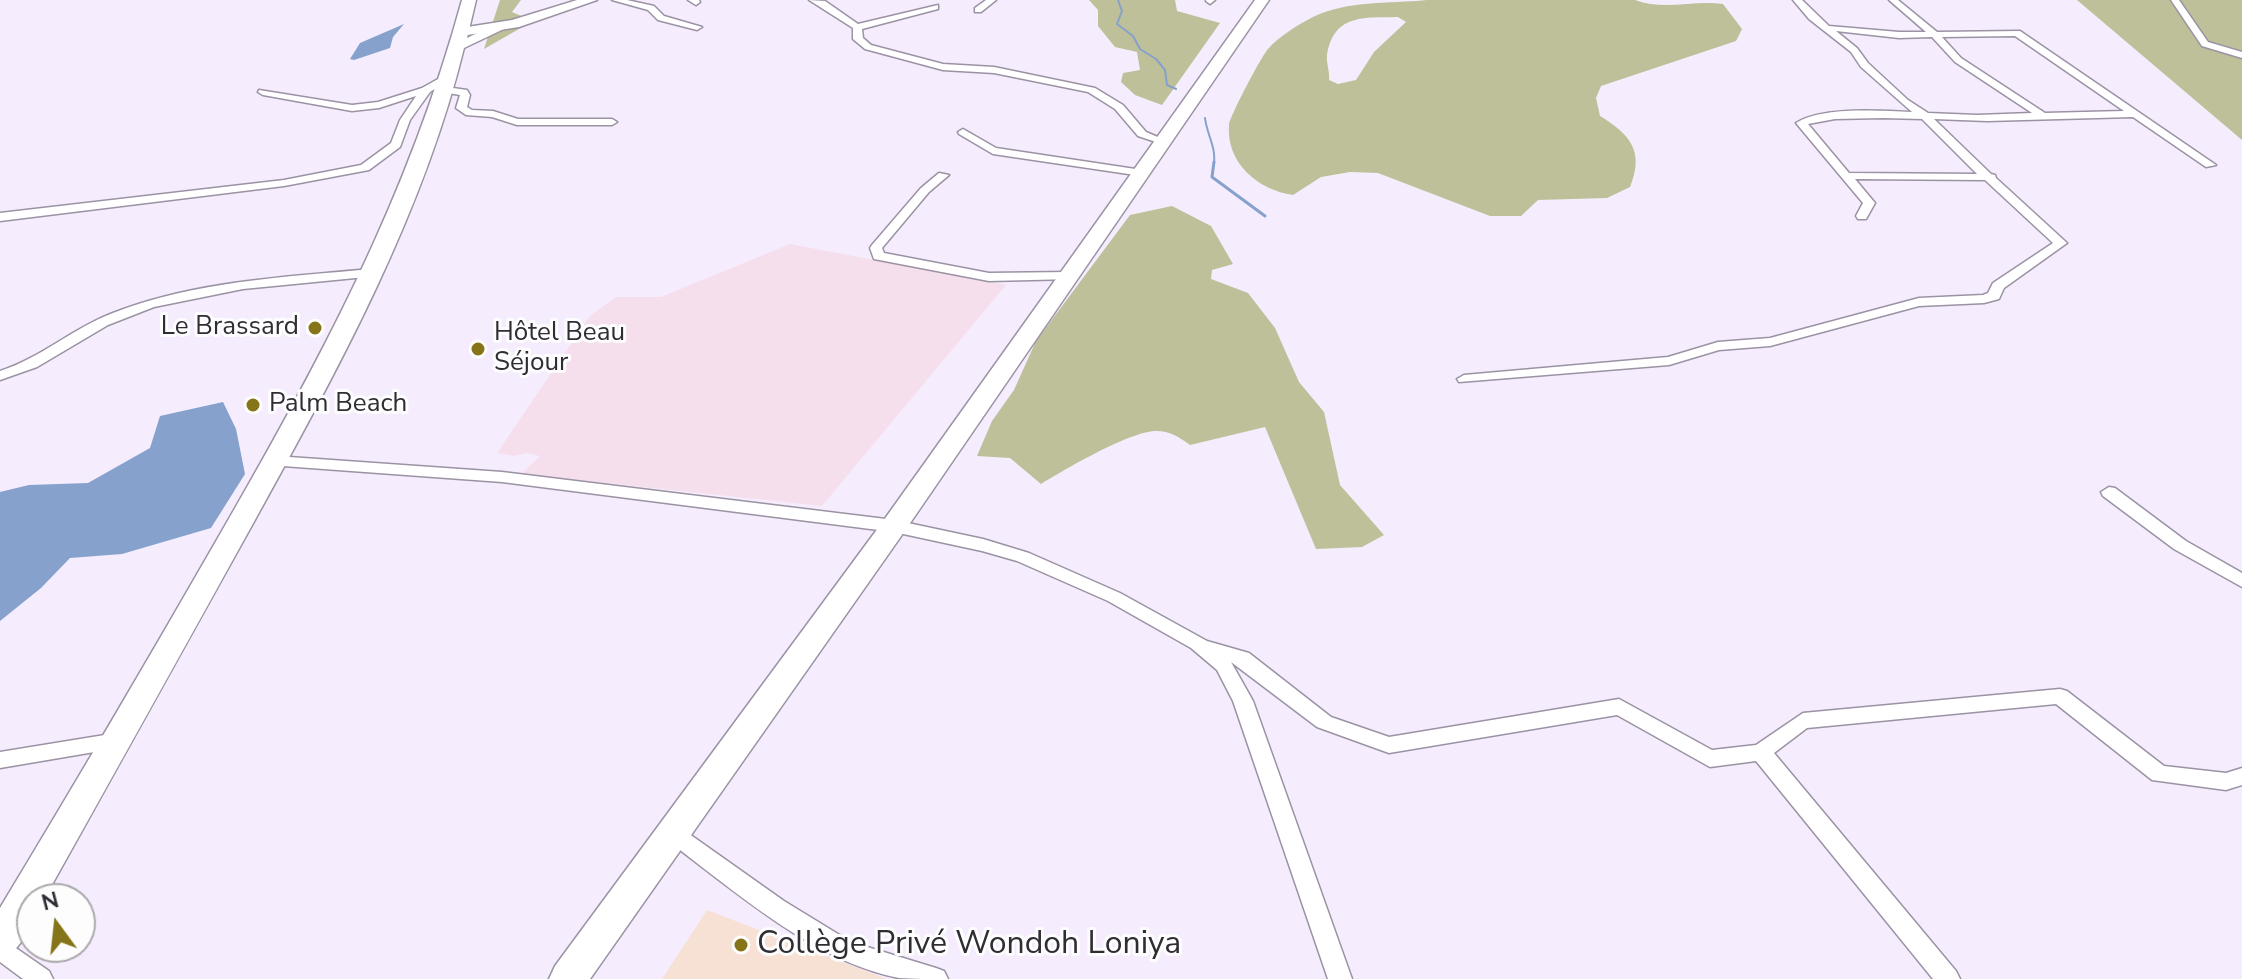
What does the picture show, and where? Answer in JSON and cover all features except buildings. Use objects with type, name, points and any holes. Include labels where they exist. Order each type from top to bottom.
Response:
[{"type":"main road","points":[[466,33],[469,0]]},
{"type":"main road","points":[[0,945],[275,461],[371,273],[404,200],[442,85],[466,33],[476,0]]},
{"type":"main road","points":[[568,979],[894,526],[1262,0]]},
{"type":"main road","points":[[466,33],[503,26]]},
{"type":"street","points":[[503,26],[590,0]]},
{"type":"street","points":[[616,0],[651,8],[661,18],[697,27]]},
{"type":"street","points":[[813,0],[857,27],[861,44],[932,65],[994,70],[1091,90],[1119,107],[1142,134],[1162,141]]},
{"type":"street","points":[[857,27],[935,7],[924,0]]},
{"type":"street","points":[[978,10],[992,0]]},
{"type":"street","points":[[1464,379],[1669,361],[1718,346],[1770,342],[1919,302],[1949,298],[1972,301],[1994,296],[1998,286],[2061,243],[1951,144],[1924,115],[1904,102],[1864,65],[1850,46],[1825,28],[1797,0]]},
{"type":"street","points":[[1893,0],[1932,32],[1958,60],[2043,116]]},
{"type":"street","points":[[2175,0],[2205,44],[2242,55]]},
{"type":"street","points":[[466,33],[521,21]]},
{"type":"street","points":[[1825,28],[1874,34],[2017,33],[2210,165]]},
{"type":"street","points":[[0,217],[284,183],[365,168],[396,145],[405,120],[442,85]]},
{"type":"street","points":[[263,92],[352,108],[379,105],[442,85],[463,92],[461,108],[470,113],[493,114],[517,122],[612,122]]},
{"type":"street","points":[[1862,216],[1869,203],[1801,123],[1823,118],[1924,115],[1971,118],[2137,114]]},
{"type":"street","points":[[963,132],[993,151],[1142,173]]},
{"type":"street","points":[[943,175],[925,190],[876,248],[878,256],[916,266],[947,267],[989,277],[1069,276]]},
{"type":"street","points":[[1847,176],[1991,177]]},
{"type":"street","points":[[0,376],[39,361],[96,324],[169,297],[235,286],[371,273]]},
{"type":"street","points":[[275,461],[502,477],[894,526],[1023,557],[1114,597],[1197,643],[1224,665],[1243,701],[1340,979]]},
{"type":"street","points":[[2109,492],[2180,545],[2240,578]]},
{"type":"street","points":[[1197,643],[1242,658],[1324,722],[1389,745],[1619,707],[1710,759],[1761,752],[1803,721],[2060,696],[2159,774],[2226,782],[2242,776]]},
{"type":"street","points":[[0,760],[117,741]]},
{"type":"street","points":[[1761,752],[1948,979]]},
{"type":"street","points":[[671,832],[776,908],[845,951],[936,979]]},
{"type":"street","points":[[0,945],[41,979]]},
{"type":"shaded area","points":[[790,244],[1006,285],[822,506],[521,474],[540,456],[497,453],[590,316],[616,297],[661,297]]},
{"type":"shaded area","name":"Collège Privé Wondoh Loniya","points":[[707,910],[887,979],[662,979]]},
{"type":"green space","points":[[500,0],[521,0],[512,12],[533,21],[484,49]]},
{"type":"green space","points":[[1089,0],[1175,0],[1177,11],[1220,23],[1162,105],[1135,95],[1121,82],[1123,73],[1140,70],[1137,52],[1115,47],[1098,26],[1098,10]]},
{"type":"green space","points":[[1427,0],[1635,0],[1657,5],[1723,4],[1742,29],[1736,41],[1601,86],[1596,98],[1600,116],[1619,129],[1632,144],[1636,163],[1630,187],[1607,198],[1538,200],[1521,216],[1490,216],[1378,173],[1350,172],[1321,177],[1293,195],[1268,187],[1247,173],[1233,152],[1229,125],[1253,74],[1272,44],[1301,23],[1341,8]],"holes":[[[1398,17],[1406,22],[1374,52],[1356,80],[1338,84],[1329,80],[1327,55],[1336,31],[1363,18]]]},
{"type":"green space","points":[[2077,0],[2242,0],[2242,140]]},
{"type":"green space","points":[[1172,206],[1211,226],[1233,264],[1212,270],[1211,279],[1248,293],[1275,328],[1299,382],[1324,412],[1340,485],[1384,535],[1362,547],[1316,549],[1265,427],[1190,445],[1166,432],[1145,433],[1097,452],[1041,484],[1010,458],[977,456],[992,421],[1014,390],[1036,341],[1130,215]]},
{"type":"water","points":[[404,24],[393,37],[390,48],[350,59],[360,43]]},
{"type":"water","points":[[223,402],[236,429],[245,474],[211,528],[122,554],[70,558],[41,588],[0,621],[0,492],[29,485],[88,483],[150,448],[160,416]]},
{"type":"waterway","points":[[1118,0],[1122,11],[1117,24],[1133,36],[1140,49],[1156,59],[1165,70],[1167,85],[1176,89]]},
{"type":"waterway","points":[[1205,118],[1214,162]]},
{"type":"waterway","points":[[1214,162],[1212,177],[1265,216]]},
{"type":"place","name":"Le Brassard","points":[[315,328]]},
{"type":"place","name":"Hôtel Beau Séjour","points":[[478,349]]},
{"type":"place","name":"Palm Beach","points":[[253,405]]},
{"type":"place","name":"Collège Privé Wondoh Loniya","points":[[741,945]]}]
